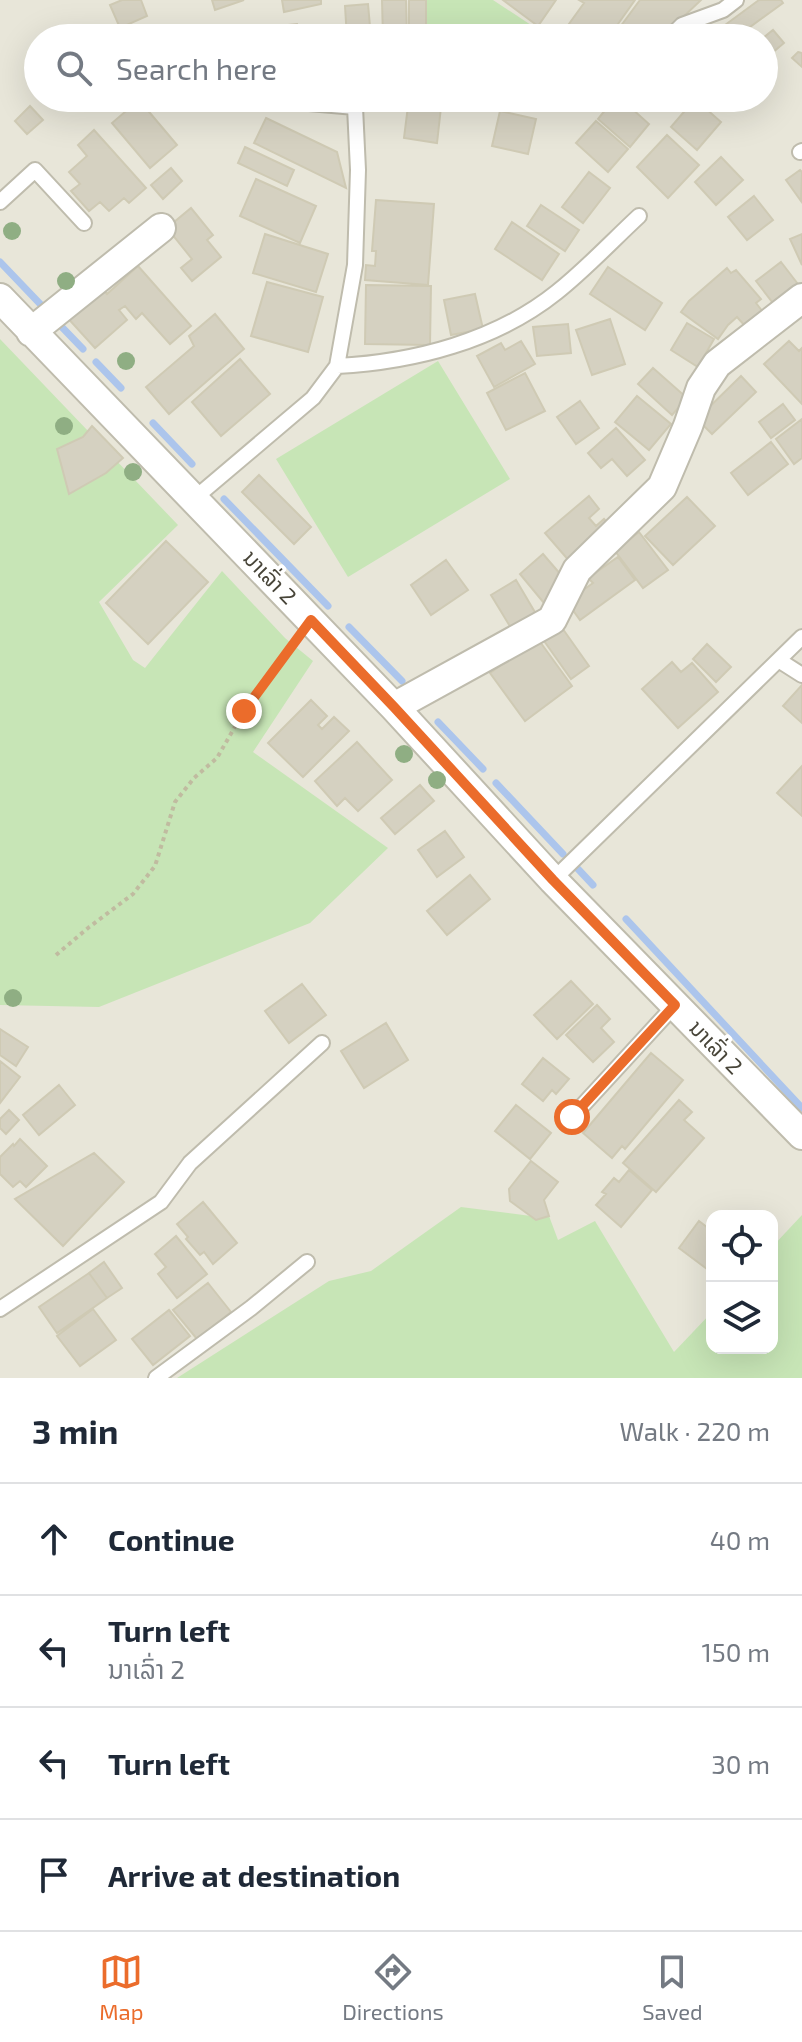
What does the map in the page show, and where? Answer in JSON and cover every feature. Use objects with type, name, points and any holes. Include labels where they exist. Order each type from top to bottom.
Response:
[{"type":"street","points":[[31,332],[161,228]]},
{"type":"street","name":"ນາເລົ່າ 2","points":[[0,298],[394,707],[553,880],[802,1135]]},
{"type":"street","points":[[394,707],[552,620],[577,570],[662,487],[701,388],[717,364],[802,298]]},
{"type":"lane","points":[[685,24],[723,10],[736,0]]},
{"type":"lane","points":[[195,498],[313,398],[337,366],[355,265],[356,112]]},
{"type":"lane","points":[[0,202],[35,170],[84,223]]},
{"type":"lane","points":[[337,366],[371,364],[434,352],[507,326],[557,292],[639,216]]},
{"type":"lane","points":[[553,880],[802,637]]},
{"type":"lane","points":[[780,661],[802,675]]},
{"type":"lane","points":[[572,1117],[675,1005]]},
{"type":"lane","points":[[0,1309],[161,1202],[190,1163],[322,1043]]},
{"type":"lane","points":[[156,1378],[307,1262]]},
{"type":"path","points":[[56,955],[133,894],[155,866],[175,802],[194,778],[217,758],[244,711],[311,620]]},
{"type":"shaded area","points":[[0,0],[802,0],[802,1378],[0,1378]]},
{"type":"green space","points":[[426,0],[493,0],[529,24],[426,24]]},
{"type":"green space","points":[[0,339],[178,525],[99,602],[133,660],[145,668],[222,571],[285,638],[313,661],[253,752],[388,848],[310,923],[99,1007],[0,1005]]},
{"type":"green space","points":[[438,361],[510,479],[348,577],[276,459]]},
{"type":"green space","points":[[461,1207],[531,1216],[536,1220],[549,1216],[558,1240],[595,1221],[674,1352],[706,1318],[706,1354],[778,1354],[778,1241],[802,1215],[802,1378],[177,1378],[329,1281],[371,1271]]},
{"type":"building","points":[[122,0],[141,0],[147,16],[129,24],[118,24],[110,5]]},
{"type":"building","points":[[212,0],[244,0],[215,10]]},
{"type":"building","points":[[282,0],[321,0],[321,4],[284,12]]},
{"type":"building","points":[[382,0],[406,0],[407,24],[383,24]]},
{"type":"building","points":[[409,0],[426,0],[426,24],[409,24]]},
{"type":"building","points":[[503,0],[556,0],[539,24]]},
{"type":"building","points":[[579,0],[635,0],[618,24],[569,24],[584,3]]},
{"type":"building","points":[[640,0],[701,0],[676,24],[622,24]]},
{"type":"building","points":[[759,0],[781,0],[783,3],[754,24],[726,24]]},
{"type":"building","points":[[368,4],[370,24],[346,24],[345,6]]},
{"type":"building","points":[[798,52],[802,53],[802,67],[792,58]]},
{"type":"building","points":[[24,112],[36,112],[43,120],[27,134],[15,121]]},
{"type":"building","points":[[125,112],[149,112],[177,145],[150,168],[112,123]]},
{"type":"building","points":[[407,112],[440,112],[437,143],[404,138]]},
{"type":"building","points":[[500,112],[536,119],[528,154],[492,146]]},
{"type":"building","points":[[604,112],[636,112],[649,124],[630,147],[598,119]]},
{"type":"building","points":[[684,112],[710,112],[721,122],[697,150],[671,127]]},
{"type":"building","points":[[266,118],[337,152],[346,188],[254,143]]},
{"type":"building","points":[[596,121],[628,149],[608,172],[576,143]]},
{"type":"building","points":[[94,130],[146,188],[129,203],[124,198],[109,211],[100,202],[89,211],[71,191],[80,184],[69,172],[87,156],[78,145]]},
{"type":"building","points":[[667,135],[699,165],[668,198],[637,167]]},
{"type":"building","points":[[245,147],[294,170],[287,186],[238,163]]},
{"type":"building","points":[[721,157],[743,180],[716,205],[695,182]]},
{"type":"building","points":[[171,168],[182,181],[163,199],[151,185]]},
{"type":"building","points":[[800,170],[802,172],[801,201],[786,180]]},
{"type":"building","points":[[589,172],[610,188],[583,223],[562,207]]},
{"type":"building","points":[[256,179],[316,206],[300,243],[240,216]]},
{"type":"building","points":[[754,196],[773,220],[747,240],[728,217]]},
{"type":"building","points":[[376,200],[434,204],[428,285],[365,280],[366,265],[375,266],[376,251],[372,251]]},
{"type":"building","points":[[541,205],[579,230],[565,251],[527,226]]},
{"type":"building","points":[[191,208],[213,235],[207,240],[221,257],[192,281],[181,268],[192,259],[167,228]]},
{"type":"building","points":[[512,222],[559,254],[542,280],[495,249]]},
{"type":"building","points":[[265,234],[328,254],[316,292],[253,273]]},
{"type":"building","points":[[802,234],[802,265],[790,239]]},
{"type":"building","points":[[781,262],[801,288],[776,307],[756,281]]},
{"type":"building","points":[[138,266],[191,326],[170,344],[142,313],[136,319],[125,306],[119,310],[127,320],[95,348],[65,315],[99,285],[107,294]]},
{"type":"building","points":[[608,267],[662,303],[645,330],[590,294]]},
{"type":"building","points":[[727,268],[731,273],[736,270],[761,299],[756,303],[763,312],[746,327],[737,317],[718,339],[681,312],[689,301]]},
{"type":"building","points":[[267,282],[323,297],[308,352],[251,336]]},
{"type":"building","points":[[366,285],[431,286],[430,345],[365,344]]},
{"type":"building","points":[[475,294],[483,329],[451,335],[444,300]]},
{"type":"building","points":[[215,314],[244,349],[169,414],[146,387],[194,346],[189,336]]},
{"type":"building","points":[[610,319],[625,364],[592,375],[576,330]]},
{"type":"building","points":[[687,323],[714,339],[698,367],[671,350]]},
{"type":"building","points":[[568,324],[571,353],[537,356],[533,327]]},
{"type":"building","points":[[521,341],[535,364],[494,387],[477,356],[501,343],[505,350]]},
{"type":"building","points":[[789,341],[799,351],[802,348],[802,404],[764,364]]},
{"type":"building","points":[[240,359],[270,394],[221,436],[192,402]]},
{"type":"building","points":[[653,368],[687,398],[672,415],[638,384]]},
{"type":"building","points":[[525,373],[545,411],[506,430],[487,393]]},
{"type":"building","points":[[741,376],[756,392],[712,434],[697,419]]},
{"type":"building","points":[[637,396],[671,424],[649,450],[615,422]]},
{"type":"building","points":[[580,401],[599,428],[576,444],[557,417]]},
{"type":"building","points":[[783,404],[795,420],[771,438],[759,422]]},
{"type":"building","points":[[802,419],[802,458],[794,464],[776,439]]},
{"type":"building","points":[[92,426],[123,458],[106,473],[69,494],[57,449],[83,437]]},
{"type":"building","points":[[616,428],[645,460],[627,476],[612,459],[601,468],[588,453]]},
{"type":"building","points":[[771,442],[788,464],[748,495],[731,473]]},
{"type":"building","points":[[259,475],[311,527],[294,544],[242,492]]},
{"type":"building","points":[[589,496],[599,509],[589,518],[596,526],[604,519],[612,528],[571,563],[545,533]]},
{"type":"building","points":[[687,497],[715,526],[673,565],[645,536]]},
{"type":"building","points":[[639,532],[668,570],[643,588],[615,551]]},
{"type":"building","points":[[166,541],[208,582],[148,644],[106,603]]},
{"type":"building","points":[[543,554],[568,583],[544,603],[520,574]]},
{"type":"building","points":[[618,557],[635,580],[580,620],[567,602],[593,583],[588,578]]},
{"type":"building","points":[[446,560],[468,590],[431,615],[411,585]]},
{"type":"building","points":[[516,580],[536,614],[511,628],[491,595]]},
{"type":"building","points":[[560,625],[589,666],[571,679],[542,638]]},
{"type":"building","points":[[538,639],[572,686],[525,721],[490,673]]},
{"type":"building","points":[[707,644],[731,667],[716,682],[693,659]]},
{"type":"building","points":[[672,662],[681,672],[692,663],[718,692],[678,728],[642,689]]},
{"type":"building","points":[[802,685],[802,723],[783,706]]},
{"type":"building","points":[[311,700],[327,716],[318,725],[322,729],[334,717],[349,731],[303,777],[268,743]]},
{"type":"building","points":[[357,742],[392,780],[358,811],[345,798],[337,806],[315,781]]},
{"type":"building","points":[[802,766],[802,816],[777,793]]},
{"type":"building","points":[[420,785],[434,801],[395,834],[381,818]]},
{"type":"building","points":[[445,831],[464,857],[437,877],[418,850]]},
{"type":"building","points":[[470,875],[490,899],[447,935],[427,911]]},
{"type":"building","points":[[571,981],[593,1004],[557,1039],[534,1015]]},
{"type":"building","points":[[302,984],[326,1015],[289,1043],[265,1011]]},
{"type":"building","points":[[597,1005],[610,1019],[601,1028],[614,1042],[593,1062],[566,1035]]},
{"type":"building","points":[[386,1023],[408,1060],[364,1088],[341,1051]]},
{"type":"building","points":[[0,1029],[28,1047],[16,1066],[0,1055]]},
{"type":"building","points":[[651,1053],[683,1080],[625,1149],[622,1146],[612,1158],[583,1133]]},
{"type":"building","points":[[543,1058],[569,1079],[556,1094],[552,1090],[543,1101],[522,1084]]},
{"type":"building","points":[[0,1061],[20,1077],[0,1103]]},
{"type":"building","points":[[59,1085],[75,1105],[39,1135],[23,1115]]},
{"type":"building","points":[[679,1100],[692,1112],[684,1120],[704,1138],[656,1192],[623,1163]]},
{"type":"building","points":[[516,1105],[551,1133],[530,1159],[495,1131]]},
{"type":"building","points":[[9,1110],[19,1120],[6,1134],[0,1128],[0,1119]]},
{"type":"building","points":[[20,1139],[47,1166],[26,1187],[20,1181],[13,1187],[0,1174],[0,1157]]},
{"type":"building","points":[[94,1153],[124,1182],[63,1246],[15,1199]]},
{"type":"building","points":[[531,1161],[558,1182],[544,1200],[549,1216],[536,1220],[510,1201],[509,1189]]},
{"type":"building","points":[[629,1170],[652,1190],[621,1227],[596,1205],[614,1178],[619,1182]]},
{"type":"building","points":[[203,1202],[237,1243],[213,1264],[204,1252],[200,1255],[177,1224]]},
{"type":"building","points":[[699,1221],[706,1226],[706,1268],[679,1248]]},
{"type":"building","points":[[176,1236],[207,1274],[177,1298],[158,1274],[166,1267],[155,1254]]},
{"type":"building","points":[[104,1262],[122,1288],[107,1298],[89,1273]]},
{"type":"building","points":[[89,1273],[107,1298],[57,1333],[39,1307]]},
{"type":"building","points":[[208,1283],[231,1312],[197,1339],[173,1310]]},
{"type":"building","points":[[93,1309],[116,1340],[80,1366],[57,1336]]},
{"type":"building","points":[[169,1310],[190,1336],[153,1365],[132,1339]]},
{"type":"waterway","points":[[0,262],[44,308]]},
{"type":"waterway","points":[[57,322],[83,349]]},
{"type":"waterway","points":[[96,362],[121,388]]},
{"type":"waterway","points":[[153,423],[192,464]]},
{"type":"waterway","points":[[224,499],[328,606]]},
{"type":"waterway","points":[[349,627],[402,681]]},
{"type":"waterway","points":[[438,722],[483,769]]},
{"type":"waterway","points":[[496,783],[563,854]]},
{"type":"waterway","points":[[578,869],[593,885]]},
{"type":"waterway","points":[[626,919],[802,1108]]},
{"type":"route","points":[[244,711],[311,620],[553,880],[675,1005],[572,1117]]}]
